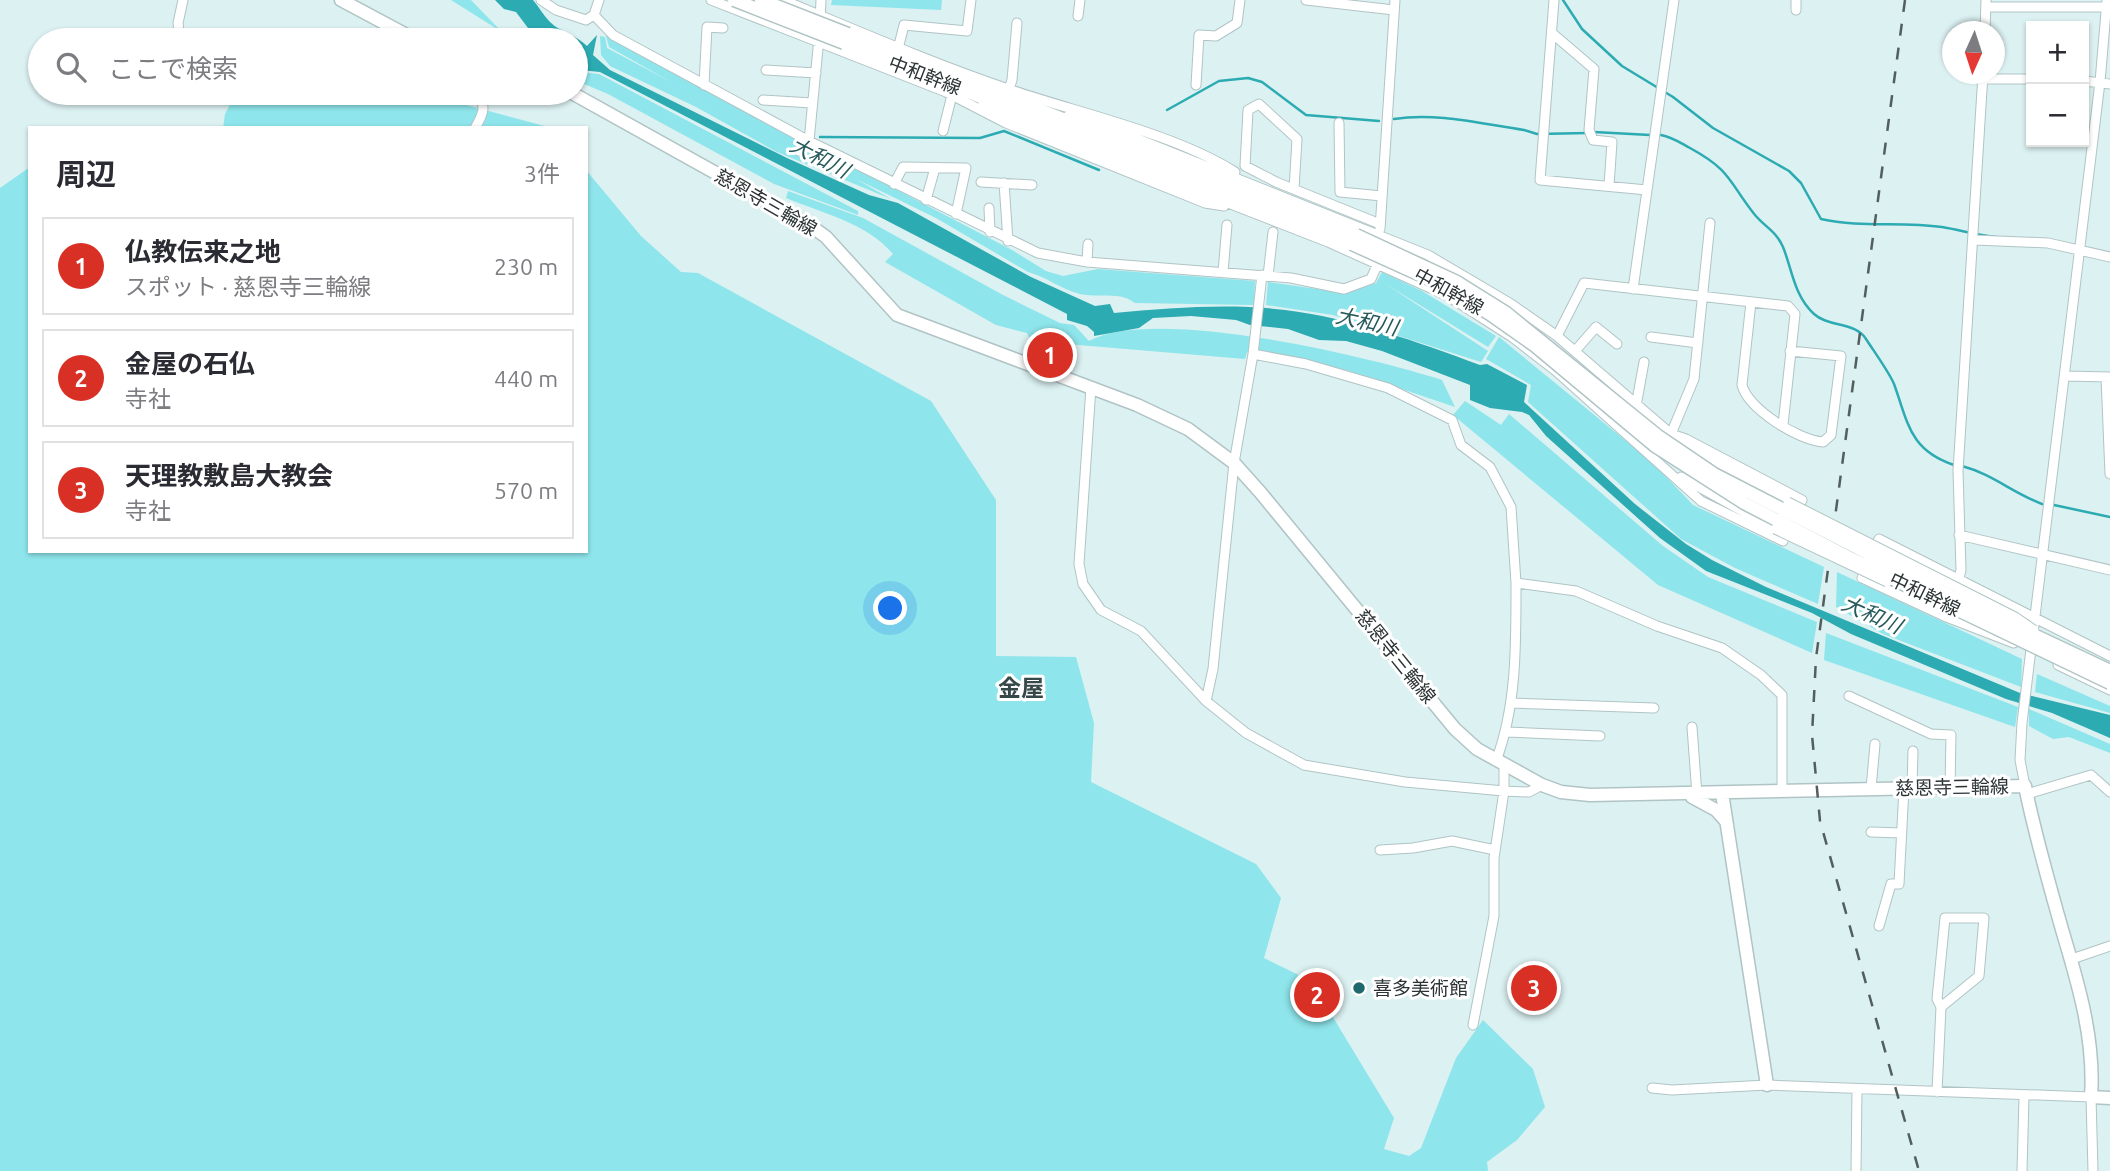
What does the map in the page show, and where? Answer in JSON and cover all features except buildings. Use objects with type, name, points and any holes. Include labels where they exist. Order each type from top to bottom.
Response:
[{"type":"main road","points":[[341,0],[394,28]]},
{"type":"main road","name":"中和幹線","points":[[734,0],[1032,107],[1457,282],[1505,312],[1658,436],[1714,474],[2110,671]]},
{"type":"main road","name":"中和幹線","points":[[761,0],[953,91],[1354,240],[1438,282],[1534,345],[1655,446],[1710,483],[1852,559],[2110,683]]},
{"type":"main road","name":"慈恩寺三輪線","points":[[588,102],[776,203],[826,237],[897,316],[1091,387],[1188,429],[1234,463],[1455,729],[1476,749],[1542,785],[1561,792],[1590,795],[1693,795],[1782,790],[1950,787],[2026,790],[2072,960],[2088,1032],[2093,1076],[2091,1097]]},
{"type":"main road","points":[[1722,793],[1766,1085]]},
{"type":"main road","points":[[1693,795],[1716,810],[1726,821]]},
{"type":"main road","points":[[2091,1097],[2110,1098]]},
{"type":"street","points":[[179,28],[183,0]]},
{"type":"street","points":[[541,0],[556,10],[586,20],[594,15],[599,0]]},
{"type":"street","points":[[711,0],[953,91],[1020,122],[1378,263],[1448,296],[1512,337],[1701,500],[1783,541],[1802,500],[1686,439],[1671,434]]},
{"type":"street","points":[[783,0],[1009,89],[1137,130],[1220,162],[1254,185]]},
{"type":"street","points":[[799,151],[809,141],[821,0]]},
{"type":"street","points":[[899,45],[904,25],[967,31],[971,0]]},
{"type":"street","points":[[1078,16],[1080,0]]},
{"type":"street","points":[[1196,85],[1199,35],[1216,36],[1237,23],[1240,0]]},
{"type":"street","points":[[1306,0],[1394,5],[1380,229]]},
{"type":"street","points":[[1554,0],[1540,180],[1647,190]]},
{"type":"street","points":[[1633,289],[1637,243],[1674,0]]},
{"type":"street","points":[[1985,21],[1986,3],[2107,4],[2105,83],[2080,253],[2042,552],[2020,760],[2026,790],[2091,775],[2110,792]]},
{"type":"street","points":[[594,15],[613,35],[704,85],[894,184],[1038,253],[1087,262],[1265,276],[1344,289],[1371,279],[1378,263]]},
{"type":"street","points":[[1009,89],[1017,23]]},
{"type":"street","points":[[704,85],[707,27],[723,28]]},
{"type":"street","points":[[1553,34],[1594,69],[1590,132],[1593,140],[1612,142],[1609,186]]},
{"type":"street","points":[[765,70],[816,73]]},
{"type":"street","points":[[2005,77],[2026,79]]},
{"type":"street","points":[[1944,616],[1959,581],[1961,408],[1975,240],[1983,84]]},
{"type":"street","points":[[943,131],[953,91]]},
{"type":"street","points":[[763,100],[812,103]]},
{"type":"street","points":[[1294,189],[1297,139],[1259,104],[1248,110],[1245,166],[1294,189],[1380,229],[1461,273],[1558,336],[1636,406],[1699,454],[2015,617],[2058,646]]},
{"type":"street","points":[[476,126],[484,112],[483,105]]},
{"type":"street","points":[[1032,107],[1106,127],[1254,185],[1380,229]]},
{"type":"street","points":[[1339,123],[1340,192],[1382,196]]},
{"type":"street","points":[[894,184],[902,167],[966,168],[956,214]]},
{"type":"street","points":[[926,200],[935,168]]},
{"type":"street","points":[[981,182],[1032,185]]},
{"type":"street","points":[[1004,183],[1009,241]]},
{"type":"street","points":[[989,208],[990,232]]},
{"type":"street","points":[[1671,434],[1694,379],[1710,223]]},
{"type":"street","points":[[1223,272],[1227,225]]},
{"type":"street","points":[[1206,701],[1213,668],[1234,463],[1273,232]]},
{"type":"street","points":[[1975,240],[2048,243],[2080,253],[2110,257]]},
{"type":"street","points":[[1087,262],[1088,244]]},
{"type":"street","points":[[1558,336],[1581,285],[1703,296],[1793,309],[1783,425]]},
{"type":"street","points":[[1751,302],[1742,385],[1744,393],[1755,406],[1802,438],[1823,442],[1831,435],[1841,356],[1790,351]]},
{"type":"street","points":[[1575,351],[1597,327],[1616,344]]},
{"type":"street","points":[[1651,337],[1698,343]]},
{"type":"street","points":[[1253,354],[1306,364],[1388,388],[1452,420],[1461,445],[1490,467],[1511,507],[1516,583],[1511,703],[1500,764],[1504,791],[1495,850],[1494,916],[1473,1025]]},
{"type":"street","points":[[1636,406],[1644,362]]},
{"type":"street","points":[[2065,376],[2108,377],[2110,474]]},
{"type":"street","points":[[1091,387],[1079,564],[1083,584],[1101,610],[1141,631],[1206,701],[1245,733],[1304,765],[1405,782],[1504,791],[1529,792],[1542,785]]},
{"type":"street","points":[[1663,465],[1706,493],[1775,529],[1950,612],[2007,634]]},
{"type":"street","points":[[1959,535],[2042,552],[2110,570]]},
{"type":"street","points":[[2110,656],[1879,539],[1862,578],[1944,616],[2030,650],[2110,690]]},
{"type":"street","points":[[1516,583],[1576,591],[1657,626],[1721,648],[1761,675],[1782,695],[1782,790]]},
{"type":"street","points":[[1849,696],[1931,734],[1951,735],[1950,787]]},
{"type":"street","points":[[1511,703],[1654,708]]},
{"type":"street","points":[[1692,727],[1693,795]]},
{"type":"street","points":[[1507,732],[1600,737]]},
{"type":"street","points":[[1871,789],[1875,744]]},
{"type":"street","points":[[1879,926],[1891,884],[1899,884],[1901,833],[1913,751]]},
{"type":"street","points":[[1871,832],[1901,833]]},
{"type":"street","points":[[1380,849],[1413,848],[1452,841],[1495,850]]},
{"type":"street","points":[[1937,1093],[1941,1007],[1937,999],[1945,918],[1984,918],[1979,976],[1941,1007]]},
{"type":"street","points":[[2072,960],[2110,946]]},
{"type":"street","points":[[1652,1088],[1672,1090],[1766,1085],[2024,1097],[2091,1097],[2093,1171]]},
{"type":"street","points":[[1856,1171],[1857,1090]]},
{"type":"street","points":[[2022,1171],[2024,1097]]},
{"type":"shaded area","points":[[451,0],[471,0],[498,28]]},
{"type":"shaded area","name":"大和川","points":[[495,0],[533,0],[548,20],[559,28],[528,28],[516,12],[504,9]]},
{"type":"shaded area","points":[[832,0],[942,0],[941,10],[831,5]]},
{"type":"shaded area","points":[[604,29],[808,143],[799,150],[806,154],[813,146],[1012,250],[1046,271],[1063,276],[1098,269],[1255,281],[1254,305],[1135,303],[1123,297],[1087,295],[1067,290],[1028,272],[936,218],[856,179],[891,199],[777,152],[696,107],[610,66],[601,55],[600,36],[605,37],[607,48],[673,83],[609,47]]},
{"type":"shaded area","name":"大和川","points":[[597,35],[593,55],[610,70],[787,158],[869,195],[898,203],[1031,277],[1095,306],[1110,304],[1114,313],[1221,307],[1285,310],[1359,325],[1480,365],[1487,364],[1527,385],[1524,402],[1635,504],[1686,544],[1712,560],[1766,587],[2020,693],[2110,715],[2110,738],[2052,713],[2006,699],[1851,634],[1812,613],[1706,571],[1660,538],[1546,436],[1529,415],[1490,408],[1470,400],[1470,385],[1382,351],[1346,341],[1319,340],[1288,329],[1250,325],[1236,320],[1191,316],[1153,318],[1139,328],[1094,336],[1094,332],[1087,326],[1067,320],[1067,314],[600,72],[588,71],[588,45]]},
{"type":"shaded area","points":[[588,73],[599,74],[858,211],[858,215],[774,184],[588,86]]},
{"type":"shaded area","points":[[230,105],[467,105],[545,126],[223,126]]},
{"type":"shaded area","points":[[28,168],[28,553],[588,553],[588,172],[641,236],[681,272],[698,273],[931,401],[996,500],[996,656],[1076,657],[1094,723],[1091,782],[1256,864],[1281,898],[1264,958],[1311,981],[1394,1118],[1384,1149],[1409,1156],[1421,1148],[1456,1058],[1483,1020],[1533,1069],[1545,1107],[1517,1140],[1487,1162],[1488,1171],[0,1171],[0,188]]},
{"type":"shaded area","points":[[788,191],[863,218],[1003,295],[1060,323],[1074,325],[1089,341],[1120,331],[1162,329],[1211,331],[1263,338],[1366,359],[1442,380],[1455,407],[1346,370],[1247,352],[1245,359],[1031,341],[1027,333],[996,325],[885,262],[893,254],[870,234],[843,220],[786,198]]},
{"type":"shaded area","points":[[1382,272],[1422,291],[1496,336],[1488,347],[1384,283],[1488,351],[1481,362],[1333,315],[1266,305],[1268,282],[1345,293],[1376,283]]},
{"type":"shaded area","points":[[1499,337],[1653,463],[1693,505],[1824,567],[1818,604],[1735,568],[1681,539],[1528,402],[1531,385],[1486,359]]},
{"type":"shaded area","points":[[1465,401],[1501,425],[1509,414],[1663,546],[1708,577],[1817,622],[1812,653],[1658,585],[1453,415]]},
{"type":"shaded area","points":[[1837,572],[2022,659],[2021,687],[1883,634],[1836,607]]},
{"type":"shaded area","points":[[1826,633],[2018,707],[2015,727],[1824,660]]},
{"type":"shaded area","points":[[2037,674],[2110,706],[2110,713],[2035,692]]},
{"type":"shaded area","points":[[2029,709],[2110,744],[2110,753],[2069,737],[2053,739],[2029,726]]},
{"type":"waterway","points":[[1563,0],[1582,29],[1622,66],[1673,97],[1713,128],[1789,171],[1801,183],[1821,219],[1851,223],[1927,225],[1996,237]]},
{"type":"waterway","points":[[1167,110],[1219,81],[1248,78],[1262,82],[1306,115],[1379,121]]},
{"type":"waterway","points":[[1394,119],[1443,118],[1537,134],[1588,133]]},
{"type":"waterway","points":[[820,137],[980,138],[1004,131],[1099,170]]},
{"type":"waterway","points":[[1594,132],[1650,135]]},
{"type":"waterway","points":[[1661,135],[1672,138],[1704,156],[1722,170],[1755,215],[1780,242],[1798,291],[1807,307],[1820,318],[1856,330],[1866,339],[1892,379],[1912,433],[1928,451],[1954,465]]},
{"type":"waterway","points":[[1962,466],[2042,504]]},
{"type":"waterway","points":[[2054,505],[2110,517]]},
{"type":"railway","points":[[1905,0],[1816,658],[1812,735],[1820,821],[1919,1171]]},
{"type":"place","name":"仏教伝来之地","points":[[1050,355]]},
{"type":"place","name":"喜多美術館","points":[[1359,988]]},
{"type":"place","name":"天理教敷島大教会","points":[[1534,988]]},
{"type":"place","name":"金屋の石仏","points":[[1317,995]]},
{"type":"district","name":"金屋","points":[[1021,687]]}]
